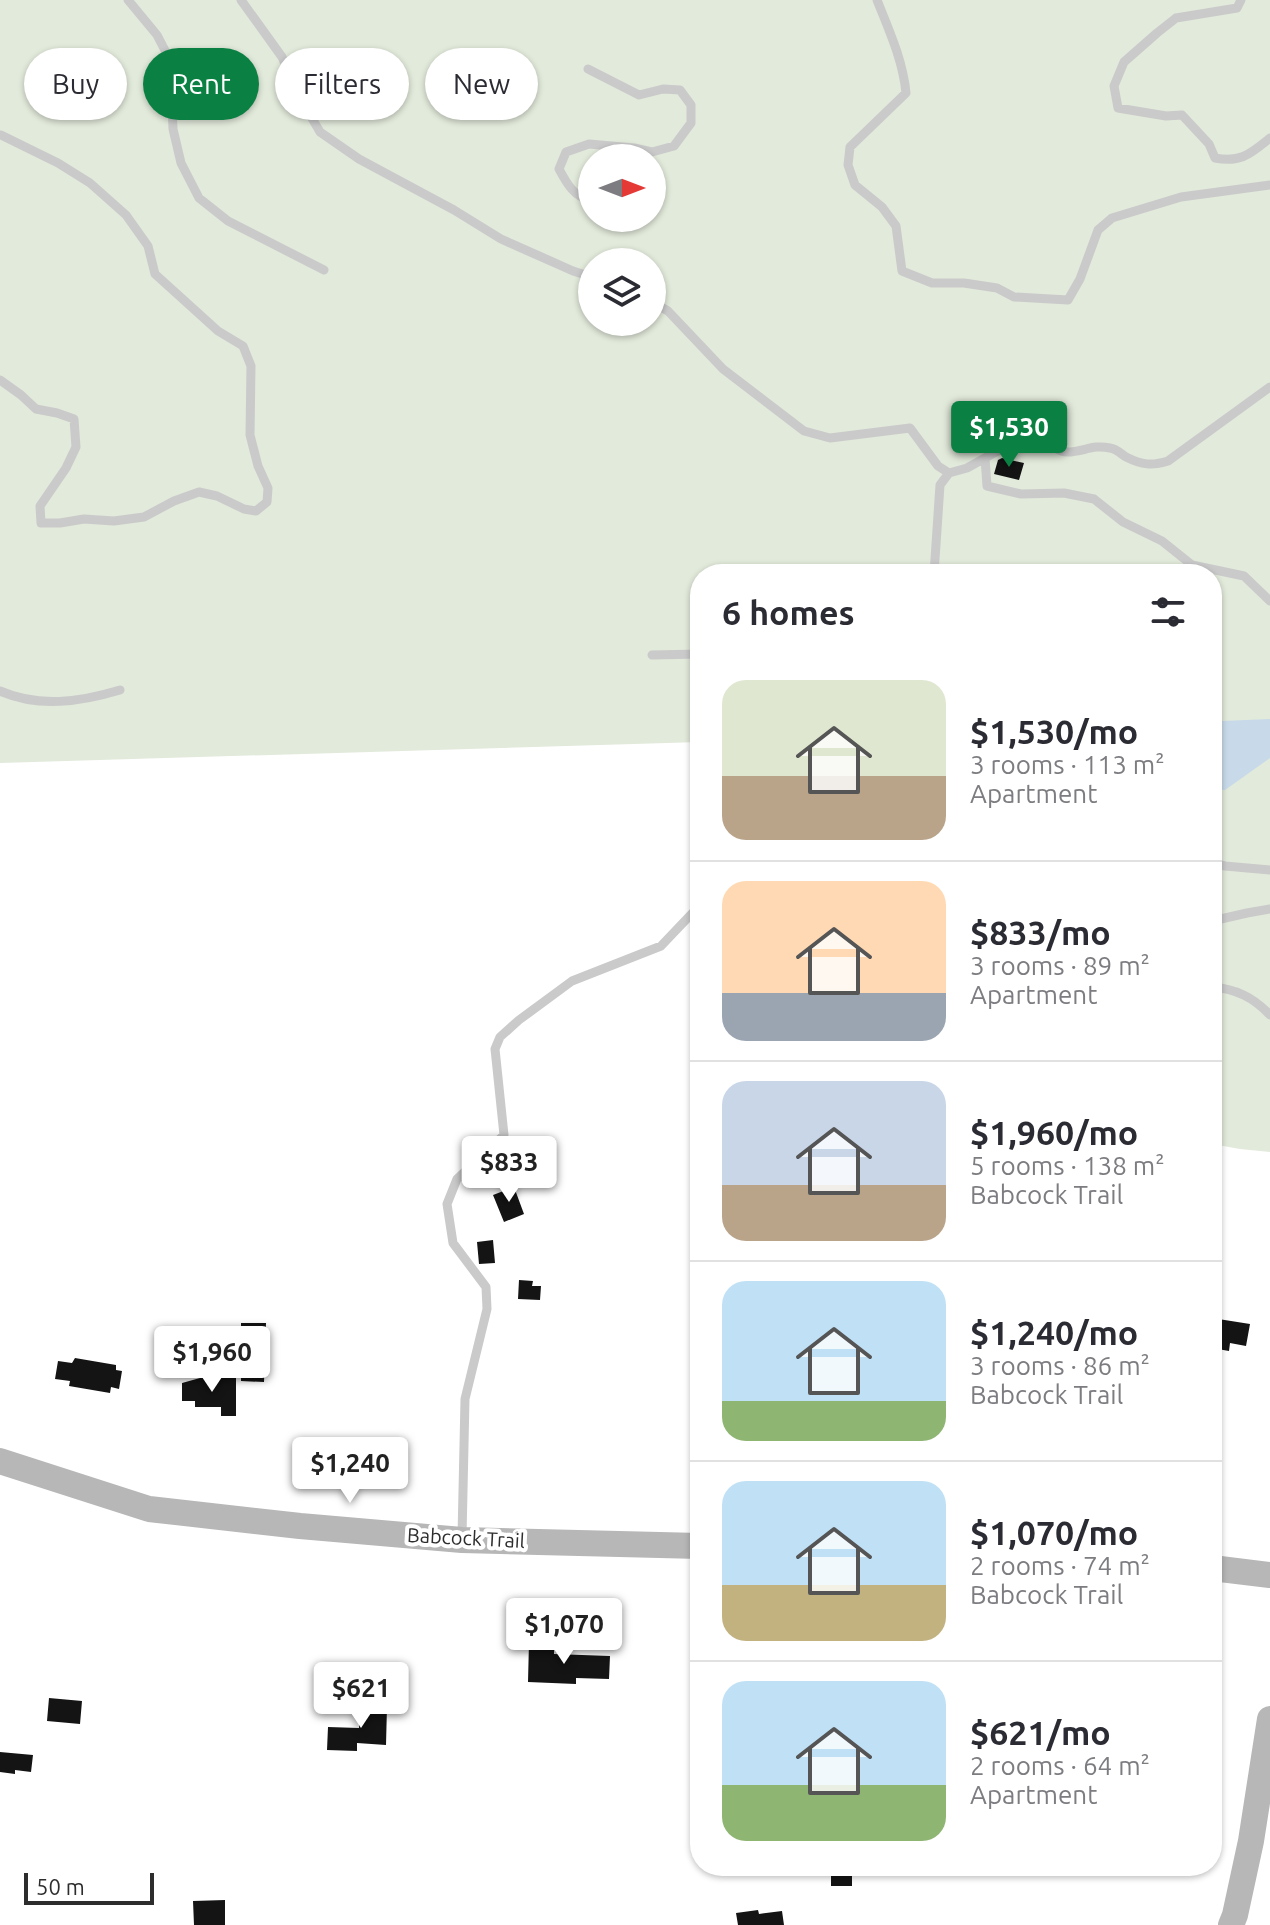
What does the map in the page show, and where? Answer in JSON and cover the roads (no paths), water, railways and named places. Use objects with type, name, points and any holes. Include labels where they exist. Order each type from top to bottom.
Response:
[{"type":"street","name":"Babcock Trail","points":[[0,1461],[149,1509],[462,1540],[690,1546]]},
{"type":"street","points":[[1222,1569],[1270,1575]]},
{"type":"street","points":[[1231,1925],[1251,1841],[1270,1719]]},
{"type":"lane","points":[[128,0],[157,35],[170,60],[173,129],[181,163],[199,198],[228,221],[324,270]]},
{"type":"lane","points":[[241,0],[282,57],[299,96],[320,132],[359,159],[501,239],[578,273]]},
{"type":"lane","points":[[877,0],[905,77],[906,93],[850,147],[848,165],[855,185],[882,207],[896,226],[902,271],[932,283],[964,283],[997,288],[1014,297],[1068,300],[1080,279],[1098,230],[1112,218],[1181,197],[1270,185]]},
{"type":"lane","points":[[1241,0],[1237,8],[1176,18],[1142,46],[1124,62],[1114,86],[1118,108],[1166,116],[1182,115],[1209,144],[1215,158],[1233,162],[1270,138]]},
{"type":"lane","points":[[588,69],[639,95],[663,89],[680,90],[691,105],[691,123],[674,146],[666,148]]},
{"type":"lane","points":[[0,380],[36,409],[74,419],[76,447],[66,468],[40,506],[41,523],[144,517],[199,492],[256,511],[267,502],[268,488],[250,435],[251,366],[243,346],[218,331],[155,274],[148,246],[126,215],[90,183],[58,163],[1,135]]},
{"type":"lane","points":[[578,148],[566,152],[559,169],[568,187],[578,194]]},
{"type":"lane","points":[[666,310],[723,369],[804,431],[830,438],[910,428],[938,466],[949,473]]},
{"type":"lane","points":[[935,564],[940,485],[949,473],[1026,441],[1046,443],[1060,452],[1076,452],[1089,446],[1114,448],[1134,460],[1154,466],[1178,455],[1270,387]]},
{"type":"lane","points":[[985,458],[987,486],[1021,494],[1064,493],[1094,499],[1123,522],[1162,541],[1191,564]]},
{"type":"lane","points":[[1222,571],[1244,576],[1270,601]]},
{"type":"lane","points":[[652,655],[690,654]]},
{"type":"lane","points":[[0,691],[14,697],[52,703],[77,701],[120,690]]},
{"type":"lane","points":[[1222,865],[1270,870]]},
{"type":"lane","points":[[1222,919],[1270,909]]},
{"type":"lane","points":[[462,1540],[465,1399],[487,1309],[486,1287],[453,1243],[447,1204],[457,1179],[504,1135],[495,1049],[500,1037],[572,981],[661,946],[690,916]]},
{"type":"lane","points":[[1222,989],[1244,994],[1258,1002],[1270,1015]]},
{"type":"water","points":[[1270,719],[1270,758],[1222,790],[1222,721]]}]
